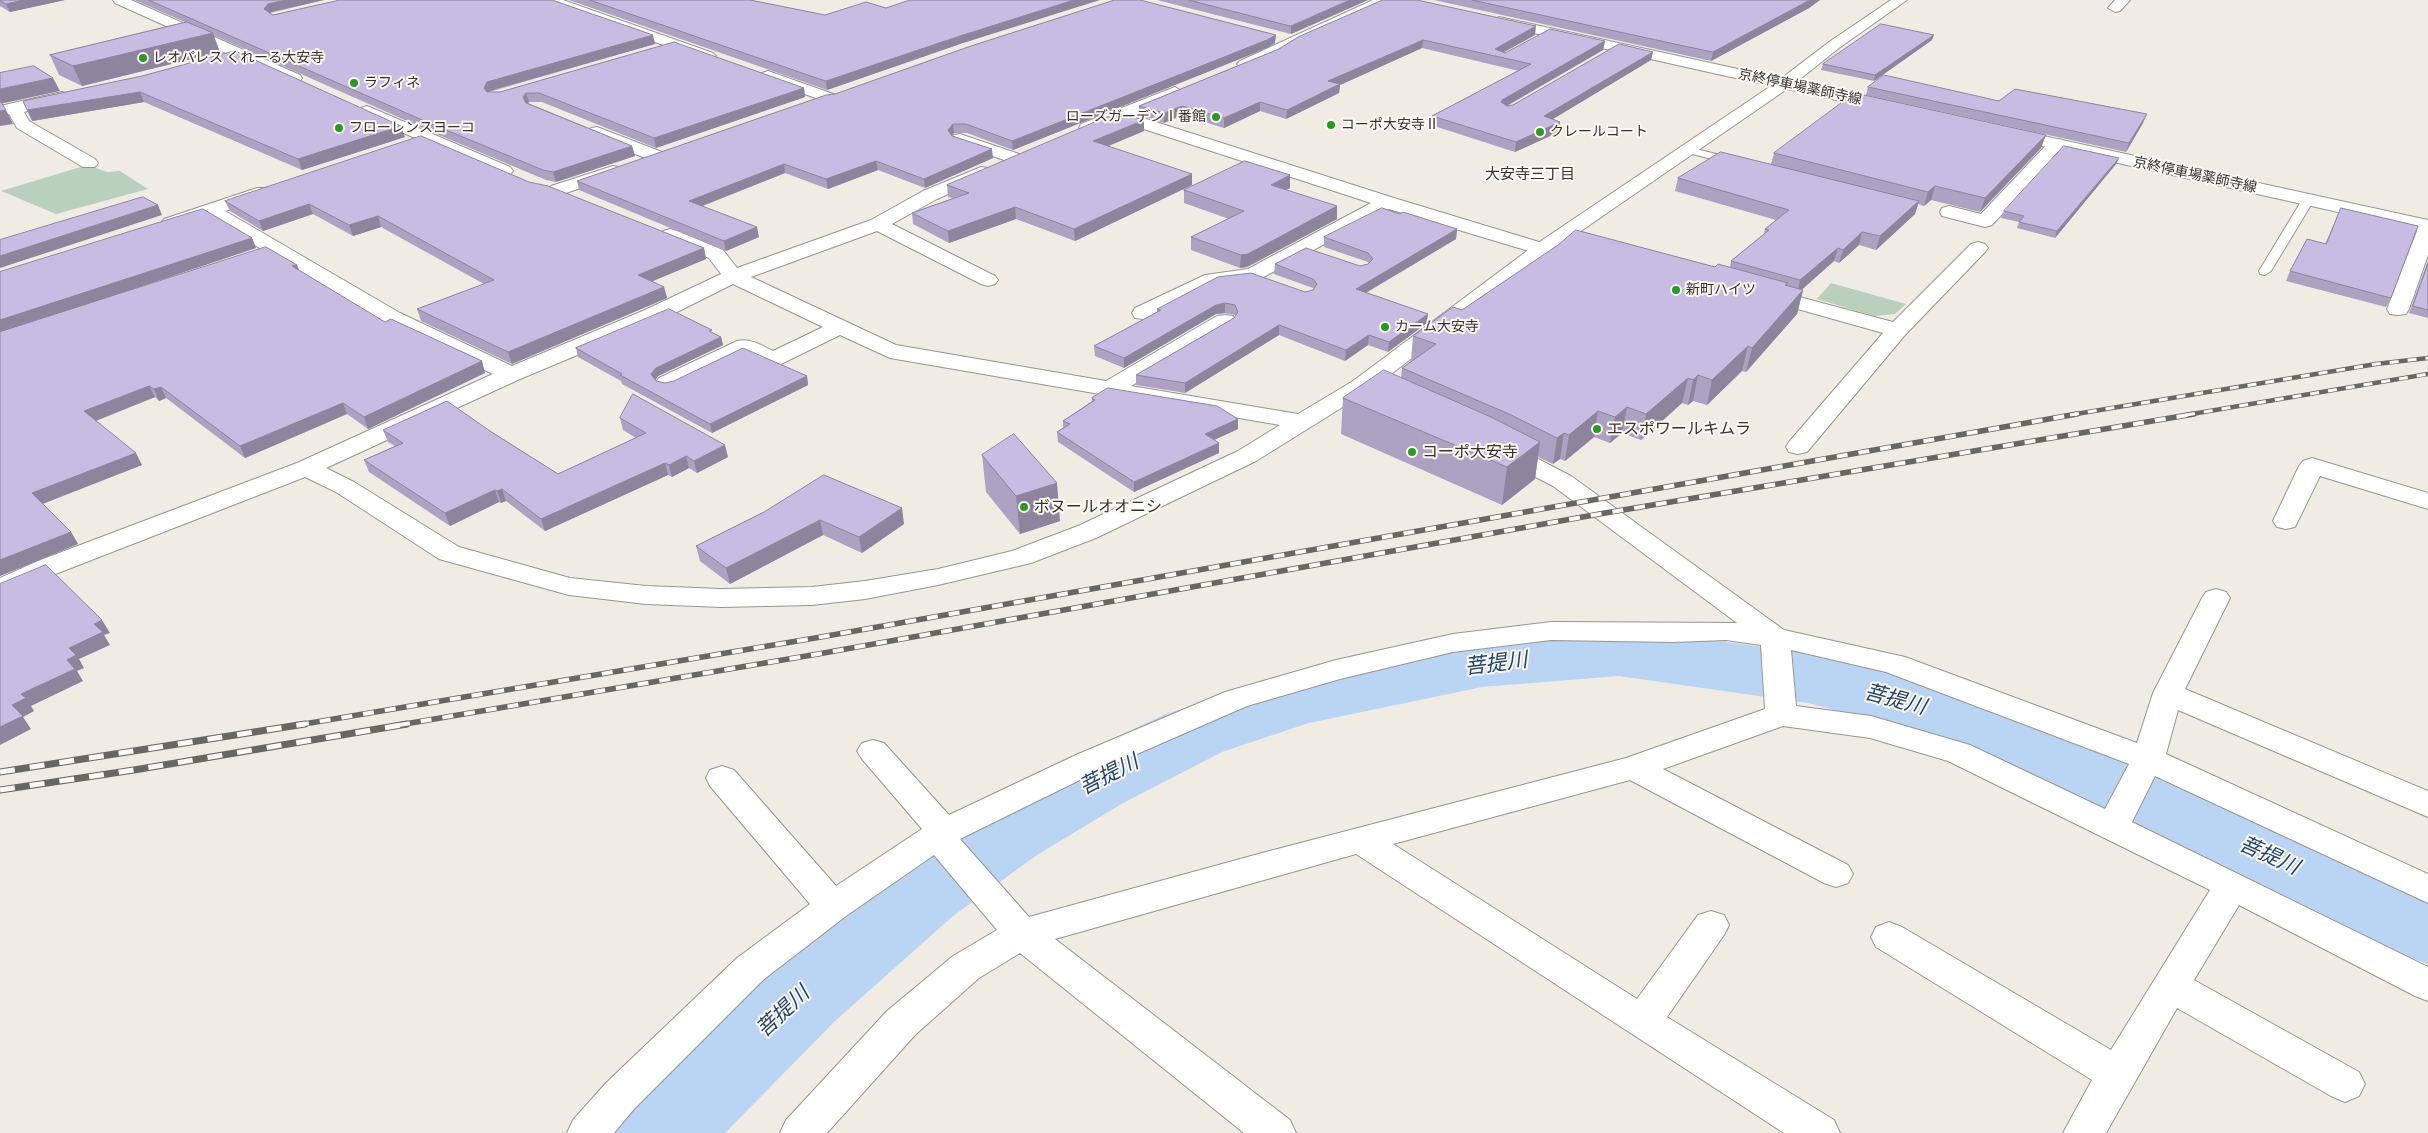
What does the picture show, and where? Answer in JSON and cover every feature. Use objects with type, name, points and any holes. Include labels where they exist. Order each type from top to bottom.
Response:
[{"type":"street","points":[[120,0],[311,86]]},
{"type":"street","points":[[550,0],[723,61]]},
{"type":"street","points":[[1227,71],[1273,53],[1292,41],[1384,0]]},
{"type":"street","points":[[306,468],[345,487],[448,553],[569,586],[646,595],[721,598],[812,596],[865,590],[938,577],[1021,557],[1087,532],[1247,456],[1361,386],[1542,249],[1570,240],[1688,150],[1784,84],[1834,45],[1900,0]]},
{"type":"street","name":"京終停車場薬師寺線","points":[[1485,18],[1897,109]]},
{"type":"street","points":[[1274,37],[1292,41]]},
{"type":"street","points":[[648,52],[677,44]]},
{"type":"street","points":[[212,61],[241,54]]},
{"type":"street","points":[[750,70],[830,98]]},
{"type":"street","points":[[0,112],[79,93],[57,81]]},
{"type":"street","points":[[1074,133],[1191,86]]},
{"type":"street","points":[[803,107],[848,91]]},
{"type":"street","points":[[355,106],[521,179]]},
{"type":"street","points":[[18,107],[16,112],[22,124],[89,163]]},
{"type":"street","points":[[1118,115],[1387,202],[1542,249]]},
{"type":"street","points":[[578,124],[656,156]]},
{"type":"street","name":"京終停車場薬師寺線","points":[[1991,130],[2428,227]]},
{"type":"street","points":[[397,147],[425,138]]},
{"type":"street","points":[[960,139],[1013,158]]},
{"type":"street","points":[[1949,212],[1986,221],[2057,144]]},
{"type":"street","points":[[558,190],[674,150]]},
{"type":"street","points":[[0,589],[48,567],[306,468],[512,374],[653,315],[733,276],[878,224],[930,195],[1030,151]]},
{"type":"street","points":[[155,228],[285,185]]},
{"type":"street","points":[[538,186],[558,190],[584,200]]},
{"type":"street","points":[[1253,275],[1301,247],[1387,202]]},
{"type":"street","points":[[210,210],[392,318],[512,374]]},
{"type":"street","points":[[878,224],[988,280]]},
{"type":"street","points":[[2398,309],[2428,227]]},
{"type":"street","points":[[654,229],[716,254],[733,276],[890,351],[1302,422]]},
{"type":"street","points":[[1301,247],[1327,256]]},
{"type":"street","points":[[1798,447],[1897,330],[1978,248]]},
{"type":"street","points":[[1142,314],[1212,279],[1253,275],[1279,284]]},
{"type":"street","points":[[1743,288],[1897,330]]},
{"type":"street","points":[[1109,389],[1225,321]]},
{"type":"street","points":[[666,383],[745,346],[773,359],[840,327]]},
{"type":"street","points":[[1361,386],[1406,406]]},
{"type":"street","points":[[1478,439],[1562,481],[1775,641],[1781,707]]},
{"type":"street","points":[[2286,521],[2312,466],[2428,501]]},
{"type":"street","points":[[2116,819],[2146,763],[2168,693],[2216,598]]},
{"type":"street","points":[[588,1133],[620,1096],[750,969],[833,906],[942,838],[1087,763],[1236,699],[1336,670],[1453,643],[1551,631],[1674,633],[1726,631],[1894,664],[2146,763],[2428,888]]},
{"type":"street","points":[[2168,693],[2428,804]]},
{"type":"street","points":[[801,1133],[901,1023],[966,966],[1022,934],[1360,840],[1633,768],[1781,707],[1870,727],[1959,753],[2116,819],[2232,885],[2428,985]]},
{"type":"street","points":[[873,752],[990,899],[1022,934],[1275,1133]]},
{"type":"street","points":[[1633,768],[1836,874]]},
{"type":"street","points":[[722,778],[833,906]]},
{"type":"street","points":[[1360,840],[1642,1022],[1819,1133]]},
{"type":"street","points":[[2084,1133],[2232,885]]},
{"type":"street","points":[[1642,1022],[1711,925]]},
{"type":"street","points":[[1889,936],[2118,1074]]},
{"type":"street","points":[[2171,986],[2345,1084]]},
{"type":"lane","points":[[1534,41],[1551,32]]},
{"type":"lane","points":[[1600,57],[1617,47]]},
{"type":"lane","points":[[1688,150],[1746,164]]},
{"type":"lane","points":[[2265,271],[2308,200]]},
{"type":"lane","points":[[254,255],[278,250]]},
{"type":"green space","points":[[87,165],[107,172],[120,171],[148,189],[56,214],[1,191]]},
{"type":"green space","points":[[1831,283],[1906,304],[1895,314],[1874,316],[1817,299]]},
{"type":"building","points":[[0,0],[24,0],[6,4]]},
{"type":"building","points":[[149,0],[286,0],[268,4],[264,9],[273,15],[340,0],[552,0],[653,35],[487,82],[484,88],[487,92],[500,92],[674,42],[804,88],[654,138],[539,93],[526,93],[523,97],[526,103],[632,146],[553,172],[543,170],[429,123]]},
{"type":"building","points":[[590,0],[750,0],[825,15],[866,2],[886,8],[910,0],[1074,0],[826,81]]},
{"type":"building","points":[[1115,0],[1140,0],[1276,35],[1012,141],[966,124],[953,124],[948,130],[952,136],[992,149],[924,179],[876,161],[826,179],[784,164],[689,201],[757,227],[724,241],[577,181],[971,46]]},
{"type":"building","points":[[1189,0],[1350,0],[1291,26]]},
{"type":"building","points":[[1383,0],[1417,0],[1536,26],[1495,49],[1505,53],[1550,29],[1605,41],[1502,100],[1501,102],[1507,106],[1513,105],[1619,44],[1653,52],[1544,116],[1560,122],[1516,142],[1432,116],[1531,64],[1423,40],[1328,81],[1340,84],[1287,110],[1260,102],[1224,118],[1182,106],[1164,113],[1139,106],[1279,49],[1298,37]]},
{"type":"building","points":[[1472,0],[1810,0],[1713,52]]},
{"type":"building","points":[[187,22],[213,33],[73,66],[50,55]]},
{"type":"building","points":[[1881,24],[1934,35],[1875,75],[1823,64]]},
{"type":"building","points":[[235,51],[401,126],[298,159],[140,92],[27,110],[23,101],[142,76]]},
{"type":"building","points":[[34,66],[53,78],[0,89],[0,73]]},
{"type":"building","points":[[1884,75],[1999,101],[2015,89],[2147,114],[2129,143],[1868,87]]},
{"type":"building","points":[[1855,93],[2046,135],[1985,198],[1935,186],[1928,192],[1774,153]]},
{"type":"building","points":[[1,102],[6,110],[0,111]]},
{"type":"building","points":[[1119,112],[1144,120],[1093,141],[1192,174],[1074,229],[1015,207],[948,231],[912,213],[969,193],[947,185]]},
{"type":"building","points":[[421,136],[529,182],[548,186],[704,248],[638,275],[664,287],[508,352],[417,309],[494,280],[378,216],[349,225],[309,204],[259,221],[225,201]]},
{"type":"building","points":[[2064,146],[2119,158],[2057,231],[2019,222],[2024,216],[2004,211]]},
{"type":"building","points":[[1721,152],[1919,201],[1880,236],[1862,232],[1843,250],[1838,248],[1800,280],[1731,261],[1769,230],[1765,229],[1789,210],[1678,178]]},
{"type":"building","points":[[1245,161],[1290,175],[1271,185],[1337,206],[1248,254],[1241,255],[1191,237],[1244,211],[1184,190]]},
{"type":"building","points":[[143,197],[158,205],[0,256],[0,240]]},
{"type":"building","points":[[1382,208],[1400,214],[1403,212],[1457,229],[1356,289],[1428,314],[1389,342],[1369,335],[1346,350],[1279,325],[1185,383],[1136,375],[1234,318],[1238,312],[1235,305],[1225,303],[1216,305],[1124,358],[1094,346],[1161,310],[1157,309],[1218,277],[1251,273],[1305,292],[1313,290],[1317,284],[1313,279],[1275,264],[1306,248],[1360,266],[1368,264],[1373,259],[1368,253],[1324,237]]},
{"type":"building","points":[[2341,208],[2418,226],[2391,298],[2290,271],[2307,239],[2326,244]]},
{"type":"building","points":[[203,209],[252,238],[0,320],[0,272]]},
{"type":"building","points":[[1576,230],[1715,267],[1718,264],[1788,283],[1785,285],[1803,290],[1752,348],[1748,346],[1712,380],[1698,375],[1693,380],[1688,378],[1646,414],[1627,407],[1615,417],[1598,411],[1569,435],[1564,433],[1557,438],[1509,414],[1402,368],[1436,344],[1413,336],[1453,307],[1462,310],[1558,245]]},
{"type":"building","points":[[266,247],[297,265],[292,266],[385,322],[391,319],[482,361],[364,417],[343,403],[240,446],[161,387],[154,389],[149,386],[84,411],[136,453],[32,493],[71,532],[0,560],[0,332]]},
{"type":"building","points":[[2428,264],[2428,310],[2413,306]]},
{"type":"building","points":[[669,309],[712,330],[709,331],[721,337],[656,368],[651,374],[656,381],[665,383],[674,381],[743,348],[807,376],[710,424],[620,375],[622,374],[576,348]]},
{"type":"building","points":[[1384,370],[1491,417],[1540,442],[1507,467],[1343,398]]},
{"type":"building","points":[[1108,388],[1217,406],[1238,419],[1205,434],[1219,443],[1134,482],[1057,432],[1070,424],[1063,421],[1095,400],[1092,398]]},
{"type":"building","points":[[633,394],[725,445],[694,461],[686,456],[669,465],[665,463],[541,519],[502,489],[495,490],[445,513],[364,460],[403,443],[383,430],[447,401],[558,474],[646,433],[620,418]]},
{"type":"building","points":[[1014,434],[1057,483],[1016,496],[982,455]]},
{"type":"building","points":[[824,475],[902,508],[859,537],[820,520],[726,568],[696,546],[764,512]]},
{"type":"building","points":[[46,565],[102,620],[94,624],[103,632],[69,648],[76,655],[67,660],[75,669],[21,694],[26,698],[12,705],[23,716],[0,727],[0,584]]},
{"type":"waterway","name":"菩提川","points":[[656,1133],[802,993],[922,892],[1007,833],[1094,782],[1194,733],[1298,700],[1482,663],[1619,652],[1808,678],[1939,712],[2087,774],[2428,928]]},
{"type":"railway","points":[[2070,415],[2376,364],[2428,358]]},
{"type":"railway","points":[[2186,415],[2428,374]]},
{"type":"railway","points":[[298,725],[821,637],[2077,414]]},
{"type":"railway","points":[[399,725],[818,654],[1605,513],[2194,414]]},
{"type":"railway","points":[[0,772],[305,724]]},
{"type":"railway","points":[[0,790],[134,770],[407,724]]},
{"type":"place","name":"レオパレス くれーる大安寺","points":[[143,58]]},
{"type":"place","name":"ラフィネ","points":[[354,83]]},
{"type":"place","name":"ローズガーデンⅠ番館","points":[[1216,117]]},
{"type":"place","name":"コーポ大安寺Ⅱ","points":[[1331,125]]},
{"type":"place","name":"フローレンスヨーコ","points":[[339,128]]},
{"type":"place","name":"クレールコート","points":[[1540,132]]},
{"type":"place","name":"新町ハイツ","points":[[1676,290]]},
{"type":"place","name":"カーム大安寺","points":[[1385,327]]},
{"type":"place","name":"エスポワールキムラ","points":[[1597,429]]},
{"type":"place","name":"コーポ大安寺","points":[[1412,452]]},
{"type":"place","name":"ボヌールオオニシ","points":[[1024,507]]},
{"type":"district","name":"大安寺三丁目","points":[[1530,175]]}]
